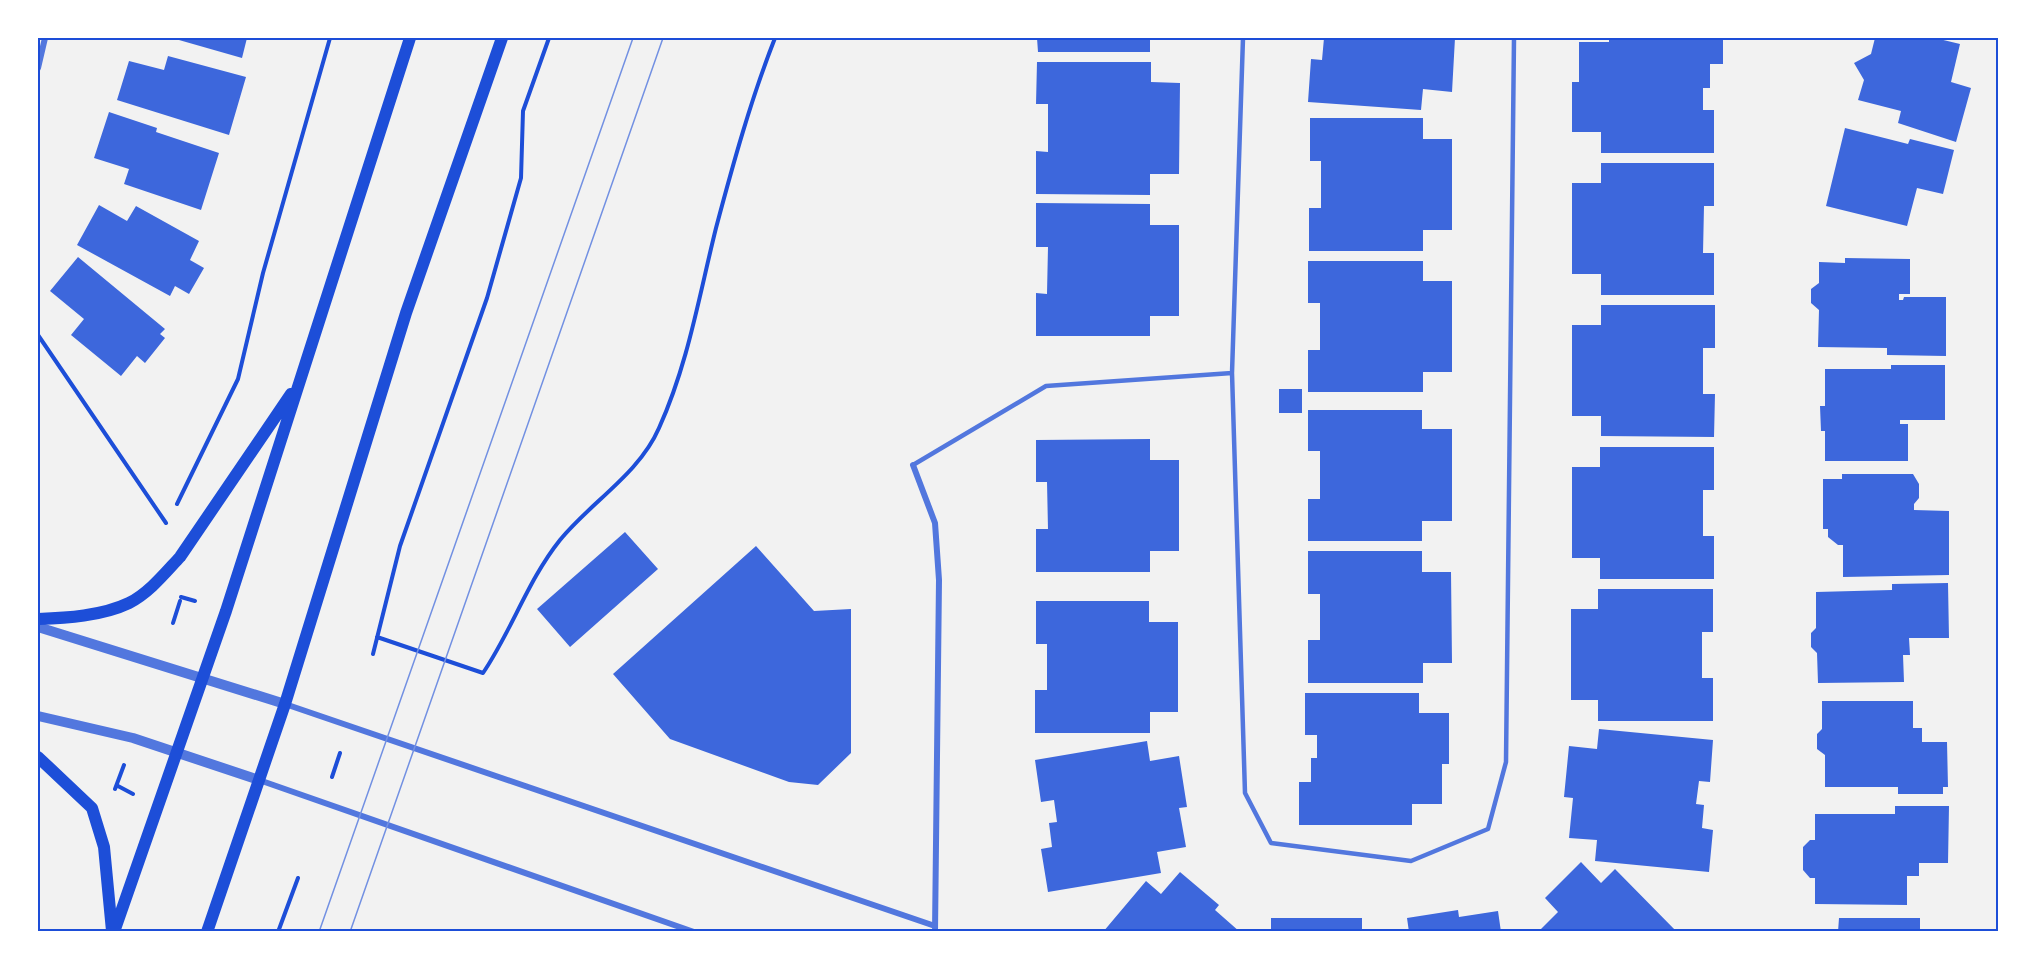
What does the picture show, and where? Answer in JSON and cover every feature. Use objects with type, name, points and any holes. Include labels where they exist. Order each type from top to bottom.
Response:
[{"type":"main road","points":[[113,932],[202,680],[410,38]]},
{"type":"main road","points":[[207,932],[285,704],[406,313],[502,38]]},
{"type":"main road","points":[[38,618],[98,613],[129,603],[159,581],[180,557],[299,384]]},
{"type":"main road","points":[[38,757],[92,808],[104,848],[113,932]]},
{"type":"street","points":[[38,68],[45,38]]},
{"type":"street","points":[[38,627],[285,704],[935,929],[939,579],[935,523],[913,465]]},
{"type":"street","points":[[38,716],[133,738],[177,752],[694,932]]},
{"type":"lane","points":[[1243,38],[1232,373],[1245,793],[1271,843],[1412,861],[1488,829],[1506,762],[1514,38]]},
{"type":"lane","points":[[913,465],[1046,386],[1232,373]]},
{"type":"path","points":[[160,530],[188,486],[238,379],[263,273],[330,38]]},
{"type":"path","points":[[373,654],[400,546],[487,298],[521,178],[523,111],[549,38]]},
{"type":"path","points":[[377,637],[483,673],[503,643],[542,566],[561,538],[639,460],[658,432],[676,390],[686,357],[716,228],[775,38]]},
{"type":"path","points":[[38,335],[166,523]]},
{"type":"path","points":[[173,622],[182,598],[195,602]]},
{"type":"path","points":[[332,778],[340,753]]},
{"type":"path","points":[[125,762],[118,786],[133,794]]},
{"type":"path","points":[[278,932],[298,878]]},
{"type":"building","points":[[172,38],[247,38],[242,58]]},
{"type":"building","points":[[1037,38],[1150,38],[1150,52],[1038,52]]},
{"type":"building","points":[[1324,38],[1455,38],[1452,92],[1423,89],[1421,110],[1308,102],[1311,59],[1322,60]]},
{"type":"building","points":[[1609,38],[1723,38],[1723,64],[1710,64],[1710,88],[1703,88],[1703,110],[1714,110],[1714,153],[1601,153],[1601,132],[1572,132],[1572,82],[1579,82],[1579,42],[1609,42]]},
{"type":"building","points":[[1875,38],[1935,38],[1960,44],[1951,82],[1971,88],[1956,142],[1898,123],[1901,111],[1858,100],[1864,80],[1854,63],[1871,54]]},
{"type":"building","points":[[168,56],[246,77],[229,135],[117,100],[129,61],[164,70]]},
{"type":"building","points":[[1037,62],[1151,62],[1151,82],[1180,83],[1179,174],[1150,174],[1150,195],[1036,194],[1036,151],[1048,152],[1048,104],[1036,104]]},
{"type":"building","points":[[109,112],[157,128],[156,132],[219,153],[201,210],[124,184],[129,169],[94,158]]},
{"type":"building","points":[[1310,118],[1423,118],[1423,139],[1452,139],[1452,230],[1423,230],[1423,251],[1309,251],[1309,208],[1321,208],[1321,161],[1310,161]]},
{"type":"building","points":[[1845,128],[1908,144],[1910,139],[1954,150],[1943,194],[1917,188],[1907,226],[1826,206]]},
{"type":"building","points":[[1601,163],[1714,163],[1714,206],[1704,206],[1703,253],[1714,253],[1714,295],[1601,295],[1601,274],[1572,274],[1572,183],[1601,183]]},
{"type":"building","points":[[1036,203],[1150,204],[1150,225],[1179,225],[1179,316],[1150,316],[1150,336],[1036,336],[1036,293],[1047,294],[1048,247],[1036,247]]},
{"type":"building","points":[[99,205],[127,221],[136,206],[199,241],[190,260],[204,268],[189,294],[175,286],[170,296],[77,245]]},
{"type":"building","points":[[78,257],[165,329],[160,334],[165,338],[145,363],[137,356],[121,376],[71,335],[84,319],[50,291]]},
{"type":"building","points":[[1845,258],[1910,259],[1910,294],[1899,294],[1899,300],[1903,300],[1904,297],[1946,297],[1946,356],[1887,355],[1887,348],[1818,347],[1819,310],[1811,303],[1811,289],[1819,283],[1819,262],[1845,263]]},
{"type":"building","points":[[1308,261],[1423,261],[1423,281],[1452,281],[1452,372],[1423,372],[1423,392],[1308,392],[1308,350],[1320,350],[1320,303],[1308,303]]},
{"type":"building","points":[[1601,305],[1715,305],[1715,348],[1703,348],[1703,394],[1715,394],[1714,437],[1601,436],[1601,416],[1572,416],[1572,325],[1601,325]]},
{"type":"building","points":[[1891,365],[1945,365],[1945,420],[1900,420],[1900,424],[1908,424],[1908,461],[1825,461],[1825,431],[1821,431],[1820,406],[1825,406],[1825,369],[1891,369]]},
{"type":"building","points":[[1279,389],[1302,389],[1302,413],[1279,413]]},
{"type":"building","points":[[1308,410],[1422,410],[1422,429],[1452,429],[1452,521],[1422,521],[1422,541],[1308,541],[1308,499],[1320,499],[1320,451],[1308,451]]},
{"type":"building","points":[[1150,439],[1150,460],[1179,460],[1179,551],[1150,551],[1150,572],[1036,572],[1036,529],[1048,529],[1047,482],[1036,482],[1036,440]]},
{"type":"building","points":[[1600,447],[1714,447],[1714,490],[1703,490],[1703,536],[1714,536],[1714,579],[1600,579],[1600,558],[1572,558],[1572,467],[1600,467]]},
{"type":"building","points":[[1842,474],[1913,474],[1919,484],[1919,498],[1914,504],[1914,510],[1949,511],[1949,575],[1843,577],[1843,545],[1838,545],[1828,537],[1828,529],[1823,529],[1823,479],[1842,479]]},
{"type":"building","points":[[625,532],[658,569],[570,647],[537,609]]},
{"type":"building","points":[[756,546],[814,611],[851,609],[851,753],[818,785],[789,782],[670,739],[613,674]]},
{"type":"building","points":[[1308,551],[1422,551],[1422,572],[1451,572],[1452,663],[1423,663],[1423,683],[1308,683],[1308,640],[1320,640],[1320,594],[1308,594]]},
{"type":"building","points":[[1948,583],[1949,638],[1909,638],[1910,655],[1903,655],[1904,682],[1818,683],[1817,653],[1811,647],[1811,633],[1816,628],[1816,592],[1892,590],[1892,584]]},
{"type":"building","points":[[1598,589],[1713,589],[1713,632],[1702,632],[1702,678],[1713,678],[1713,721],[1598,721],[1598,700],[1571,700],[1571,609],[1598,609]]},
{"type":"building","points":[[1036,601],[1149,601],[1149,622],[1178,622],[1178,712],[1150,712],[1150,733],[1035,733],[1035,690],[1047,690],[1047,644],[1036,644]]},
{"type":"building","points":[[1305,693],[1419,693],[1419,713],[1449,713],[1449,764],[1442,764],[1442,804],[1412,804],[1412,825],[1299,825],[1299,782],[1311,782],[1311,758],[1317,758],[1317,735],[1305,735]]},
{"type":"building","points":[[1822,701],[1913,701],[1913,728],[1922,728],[1922,742],[1947,742],[1948,787],[1943,787],[1943,794],[1898,794],[1898,787],[1825,787],[1825,755],[1817,749],[1817,734],[1822,729]]},
{"type":"building","points":[[1599,729],[1713,740],[1710,782],[1699,781],[1696,804],[1704,805],[1702,828],[1713,830],[1709,872],[1595,861],[1597,840],[1569,838],[1573,798],[1564,797],[1569,746],[1597,749]]},
{"type":"building","points":[[1147,741],[1150,761],[1179,756],[1187,807],[1179,808],[1186,847],[1157,852],[1161,873],[1048,892],[1041,849],[1052,847],[1049,823],[1057,822],[1054,800],[1041,802],[1035,760]]},
{"type":"building","points":[[1895,806],[1949,806],[1948,863],[1919,863],[1919,876],[1907,876],[1907,905],[1815,904],[1815,878],[1810,878],[1803,870],[1803,847],[1810,840],[1815,840],[1815,814],[1895,814]]},
{"type":"building","points":[[1581,862],[1601,883],[1615,869],[1677,932],[1538,932],[1558,912],[1545,898]]},
{"type":"building","points":[[1180,872],[1219,905],[1215,910],[1240,932],[1103,932],[1146,881],[1161,894]]},
{"type":"building","points":[[1458,910],[1459,917],[1498,911],[1501,932],[1409,932],[1407,918]]},
{"type":"building","points":[[1271,918],[1362,918],[1362,932],[1271,932]]},
{"type":"building","points":[[1839,918],[1920,918],[1920,932],[1838,932]]},
{"type":"tram line","points":[[319,932],[633,38]]},
{"type":"tram line","points":[[350,932],[663,38]]}]
